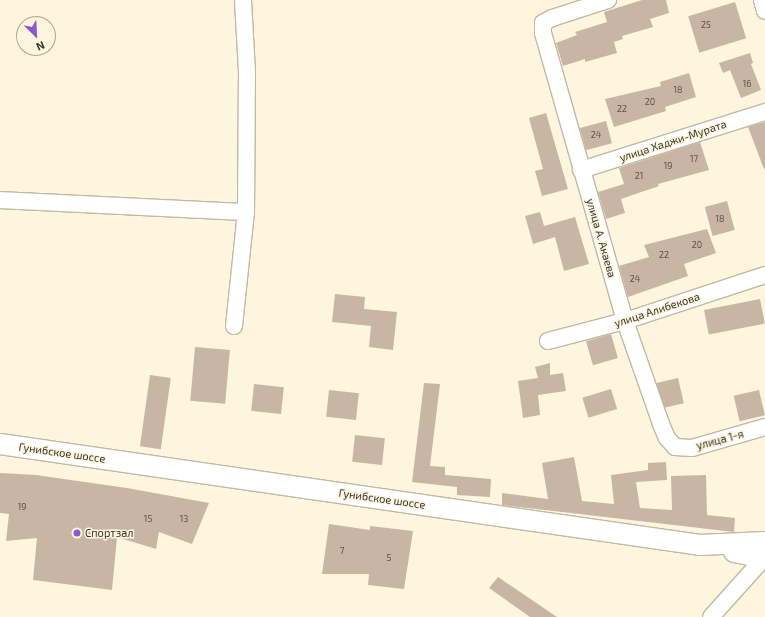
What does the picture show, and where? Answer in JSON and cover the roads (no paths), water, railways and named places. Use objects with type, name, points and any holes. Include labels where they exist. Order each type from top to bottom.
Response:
[{"type":"main road","name":"Гунибское шоссе","points":[[0,444],[700,545],[765,542]]},
{"type":"main road","points":[[700,545],[765,558]]},
{"type":"street","points":[[234,326],[246,212],[248,86],[243,0]]},
{"type":"street","name":"улица А. Акаева","points":[[608,0],[552,18],[543,23],[543,33],[625,321],[661,424],[667,438],[675,447]]},
{"type":"street","points":[[762,0],[765,11]]},
{"type":"street","name":"улица Хаджи-Мурата","points":[[581,170],[765,112]]},
{"type":"street","points":[[0,200],[246,212]]},
{"type":"street","name":"улица Алибекова","points":[[548,342],[625,321],[765,275]]},
{"type":"street","name":"улица 1-я","points":[[675,447],[692,448],[765,428]]},
{"type":"street","points":[[711,617],[765,558],[765,548]]},
{"type":"place","name":"Спортзал","points":[[77,533]]}]
